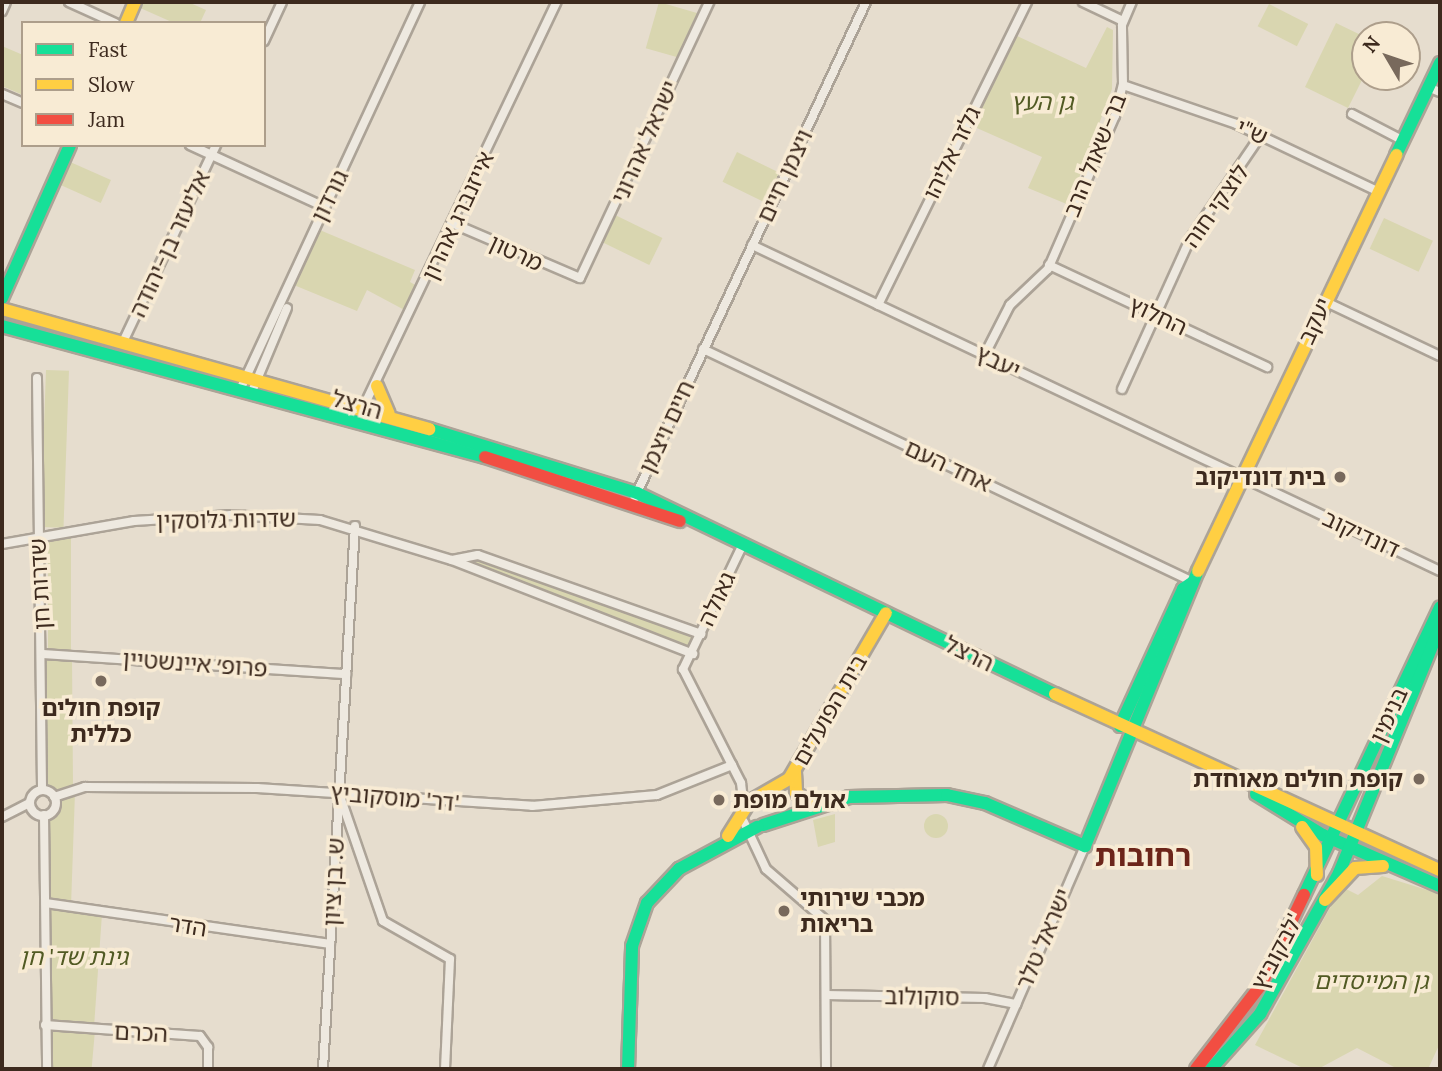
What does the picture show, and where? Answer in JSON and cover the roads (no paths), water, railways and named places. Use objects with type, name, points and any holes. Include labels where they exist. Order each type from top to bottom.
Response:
[{"type":"street","points":[[2,11],[6,2]]},
{"type":"street","points":[[69,2],[111,21]]},
{"type":"street","points":[[127,21],[135,2]]},
{"type":"street","points":[[266,37],[282,2]]},
{"type":"street","name":"גורדון","points":[[252,374],[325,207],[420,2]]},
{"type":"street","name":"אייזנברג אהרון","points":[[365,408],[558,2]]},
{"type":"street","name":"ישראל אהרוני","points":[[578,280],[709,2]]},
{"type":"street","name":"ויצמן חיים","points":[[703,349],[866,2]]},
{"type":"street","name":"גלזר אליהו","points":[[878,305],[1027,2]]},
{"type":"street","points":[[1083,2],[1123,21]]},
{"type":"street","name":"בר-שאול הרב","points":[[1049,265],[1123,85],[1123,21],[1132,2]]},
{"type":"street","name":"יעקב","points":[[1126,729],[1402,139],[1434,90],[1440,63]]},
{"type":"street","name":"ש\"י","points":[[1123,85],[1261,135],[1377,191]]},
{"type":"street","points":[[2,94],[21,102]]},
{"type":"street","points":[[1352,114],[1402,139]]},
{"type":"street","name":"לוצקי חוה","points":[[1122,389],[1153,314],[1190,239],[1261,135]]},
{"type":"street","points":[[2,298],[69,147]]},
{"type":"street","points":[[194,147],[325,207]]},
{"type":"street","name":"אליעזר בן-יהודה","points":[[123,342],[215,147]]},
{"type":"street","name":"מרטון","points":[[454,224],[578,280]]},
{"type":"street","name":"יעבץ","points":[[752,244],[1243,480]]},
{"type":"street","points":[[984,356],[1010,305],[1049,265]]},
{"type":"street","name":"החלוץ","points":[[1049,265],[1267,368]]},
{"type":"street","points":[[1324,301],[1440,356]]},
{"type":"street","points":[[283,307],[298,312]]},
{"type":"street","name":"הרצל","points":[[2,309],[252,374],[389,414],[635,499],[743,544],[1235,780],[1339,823],[1440,870]]},
{"type":"street","name":"הרצל","points":[[2,326],[344,419],[430,439],[635,499]]},
{"type":"street","name":"חיים ויצמן","points":[[635,499],[703,349]]},
{"type":"street","name":"אחד העם","points":[[703,349],[1193,582]]},
{"type":"street","points":[[245,392],[252,374]]},
{"type":"street","name":"שדרות חן","points":[[37,378],[37,533],[43,654],[42,790]]},
{"type":"street","points":[[377,386],[389,414]]},
{"type":"street","points":[[344,419],[365,408]]},
{"type":"street","name":"דונדיקוב","points":[[1243,480],[1440,571]]},
{"type":"street","name":"שדרות גלוסקין","points":[[2,544],[37,533],[230,515],[355,526],[452,560],[693,654]]},
{"type":"street","name":"ש. בן ציון","points":[[323,1069],[355,526]]},
{"type":"street","name":"גאולה","points":[[693,654],[743,544]]},
{"type":"street","name":"שדרות גלוסקין","points":[[452,560],[478,555],[701,634]]},
{"type":"street","name":"בנימין","points":[[1339,823],[1440,607]]},
{"type":"street","name":"בית הפועלים","points":[[628,1069],[632,946],[640,916],[667,879],[749,821],[762,796],[781,787],[796,768],[886,613]]},
{"type":"street","name":"בנימין","points":[[1356,832],[1396,721],[1440,627]]},
{"type":"street","name":"פרופ׳ איינשטיין","points":[[43,654],[346,674]]},
{"type":"street","points":[[693,654],[683,669],[741,783],[749,821],[774,878],[825,920],[826,1069]]},
{"type":"street","name":"ישראל טלר","points":[[988,1069],[1085,846],[1126,729]]},
{"type":"street","name":"דר' מוסקוביץ'","points":[[54,797],[85,787],[339,793],[532,806],[657,795],[732,765]]},
{"type":"street","points":[[796,768],[796,793],[815,806]]},
{"type":"street","name":"הרצל","points":[[1235,780],[1297,821],[1350,848],[1440,886]]},
{"type":"street","points":[[741,783],[762,796],[774,810],[749,821]]},
{"type":"street","points":[[2,817],[30,803],[42,790],[54,797],[53,810],[44,815]]},
{"type":"street","points":[[339,793],[383,921],[450,958],[445,1069]]},
{"type":"street","points":[[749,821],[854,796],[947,795],[985,803],[1085,846]]},
{"type":"street","points":[[30,803],[44,815],[47,1069]]},
{"type":"street","points":[[1297,821],[1316,846],[1317,875]]},
{"type":"street","name":"לבקוביץ'","points":[[1196,1069],[1261,985],[1317,875],[1339,823]]},
{"type":"street","name":"לבקוביץ'","points":[[1211,1069],[1256,1021],[1325,900],[1356,832]]},
{"type":"street","points":[[1325,900],[1362,865],[1406,872]]},
{"type":"street","name":"הדר","points":[[46,903],[330,944]]},
{"type":"street","name":"סוקולוב","points":[[826,995],[985,998],[1016,1004]]},
{"type":"street","name":"הכרם","points":[[45,1025],[200,1036],[208,1047],[208,1069]]},
{"type":"place","name":"בית דונדיקוב","points":[[1340,477]]},
{"type":"place","name":"קופת חולים כללית","points":[[101,681]]},
{"type":"place","name":"קופת חולים מאוחדת","points":[[1419,779]]},
{"type":"place","name":"אולם מופת","points":[[719,800]]},
{"type":"place","name":"מכבי שירותי בריאות","points":[[784,911]]},
{"type":"district","name":"רחובות","points":[[1143,855]]},
{"type":"park label","name":"גן העץ","points":[[1042,102]]},
{"type":"park label","name":"גינת שד' חן","points":[[74,957]]},
{"type":"park label","name":"גן המייסדים","points":[[1371,981]]}]
